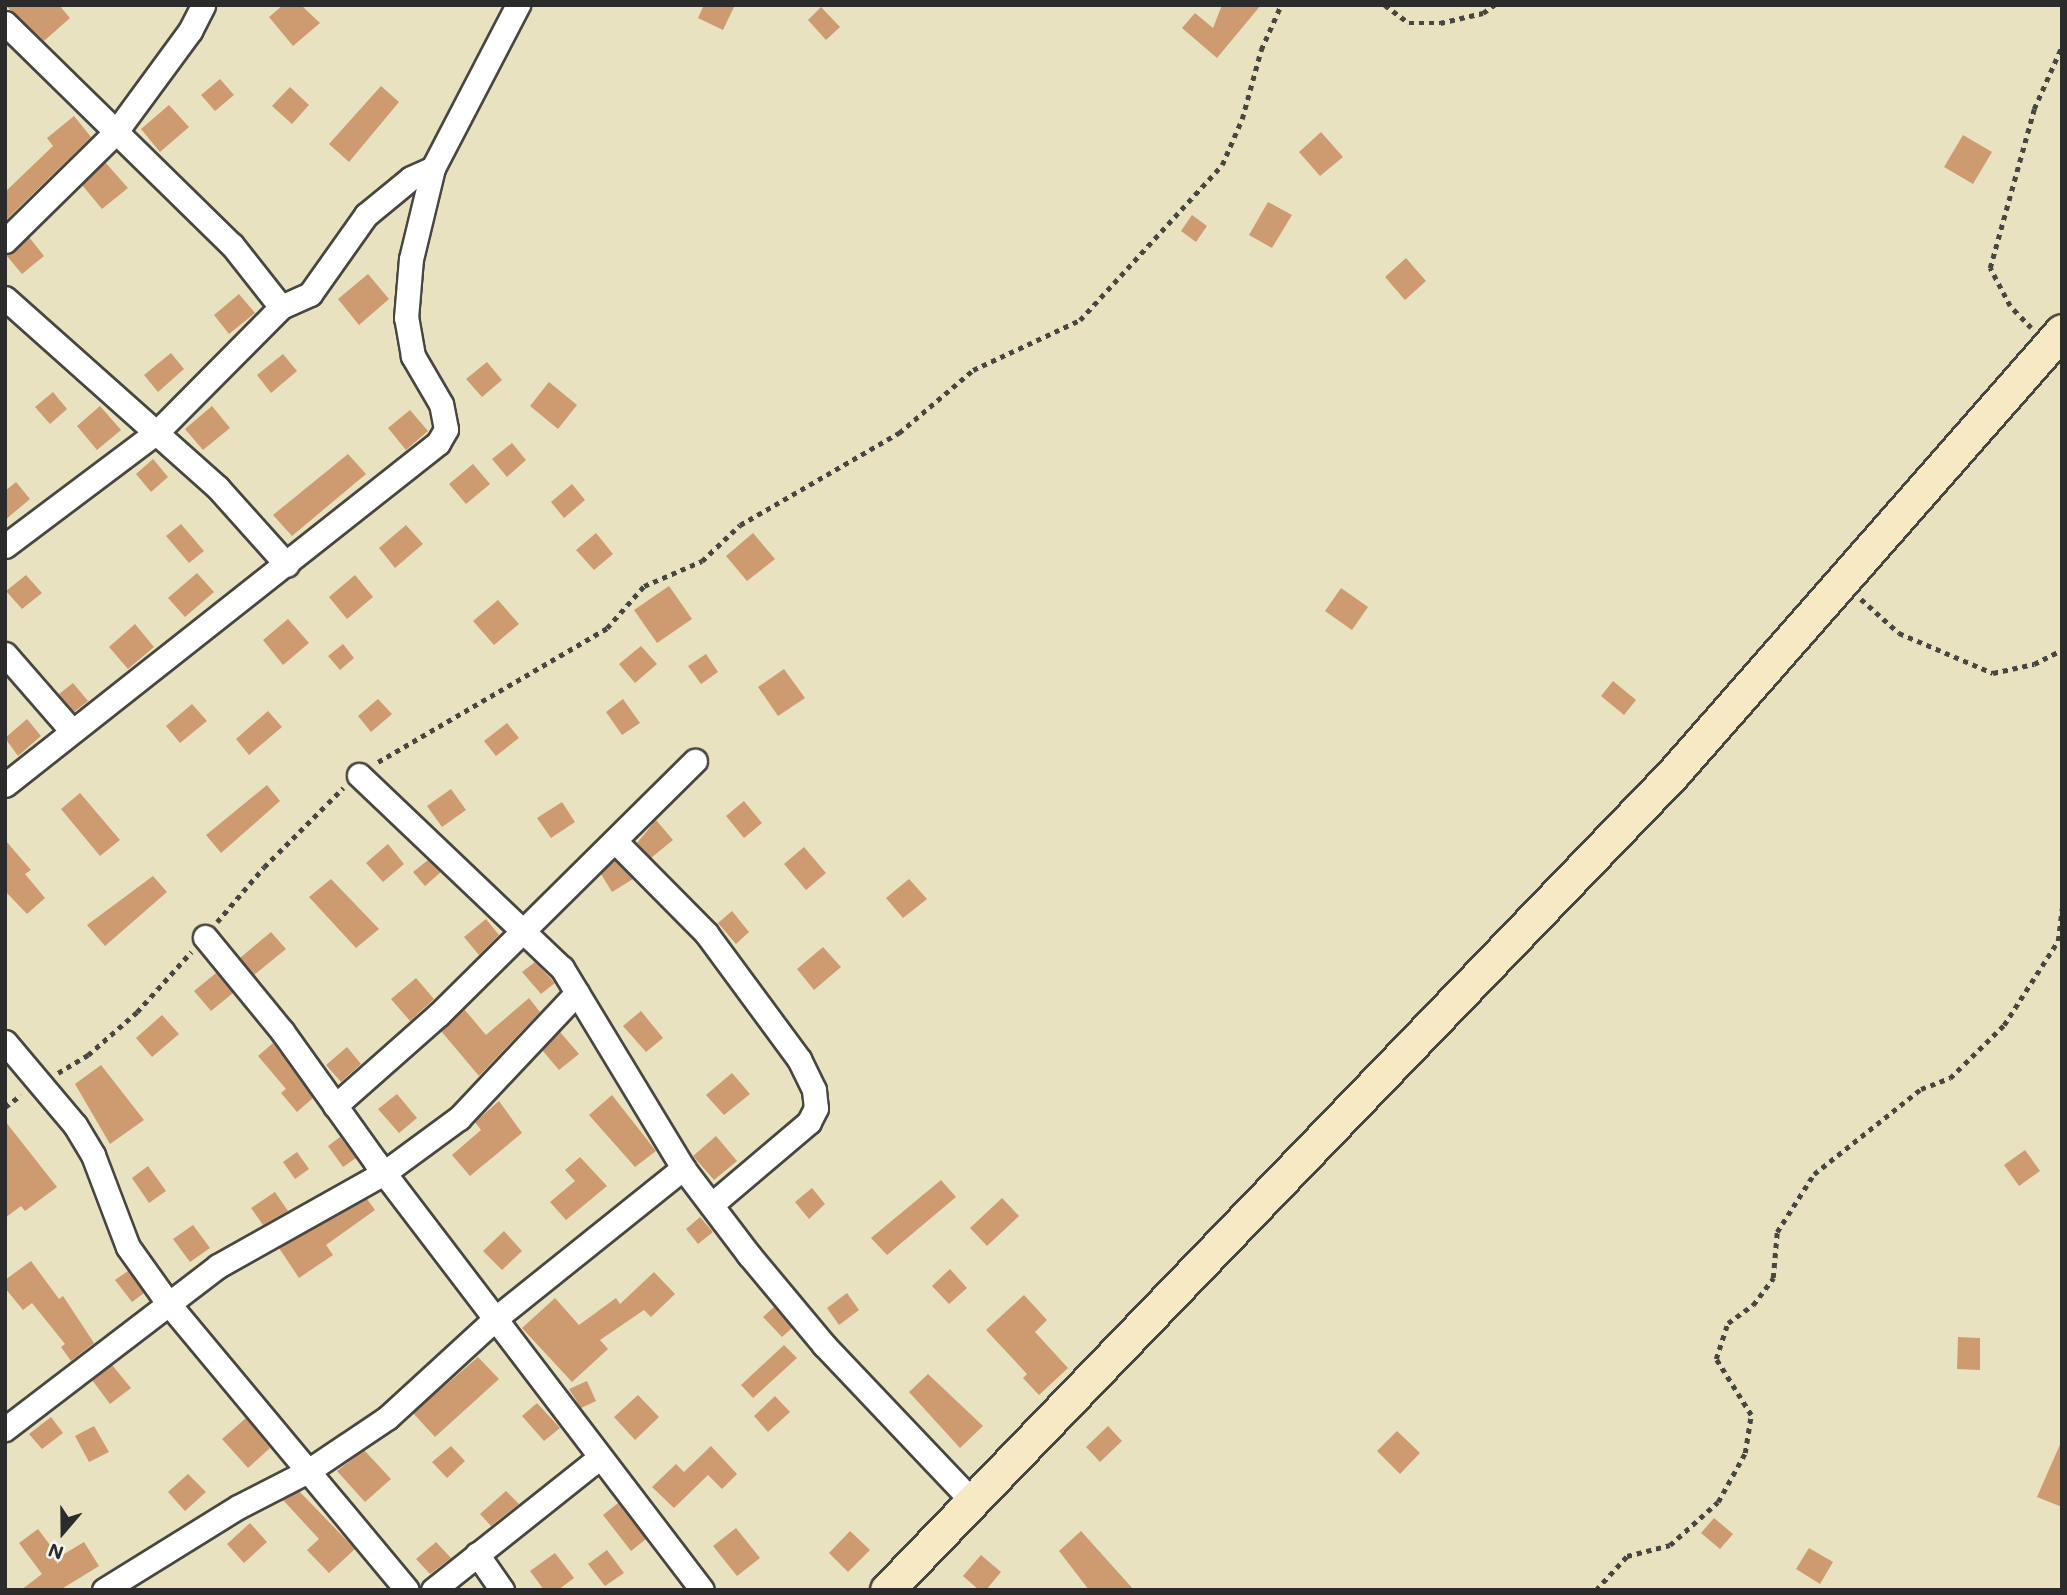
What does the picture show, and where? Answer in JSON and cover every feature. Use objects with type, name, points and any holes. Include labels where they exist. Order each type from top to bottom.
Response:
[{"type":"main road","points":[[887,1590],[1671,776],[2062,331]]},
{"type":"street","points":[[5,241],[115,133],[190,31],[203,5]]},
{"type":"street","points":[[5,785],[71,730],[286,565],[438,443],[446,429],[441,404],[413,356],[406,318],[411,259],[433,168],[518,5]]},
{"type":"street","points":[[5,23],[232,245],[281,307]]},
{"type":"street","points":[[5,546],[157,432],[281,307],[310,294],[366,215],[411,178],[433,168]]},
{"type":"street","points":[[5,298],[157,432],[260,531],[286,565]]},
{"type":"street","points":[[5,654],[71,730]]},
{"type":"street","points":[[335,1106],[616,842],[695,761]]},
{"type":"street","points":[[359,775],[562,968],[683,1168],[711,1205],[824,1345],[973,1502]]},
{"type":"street","points":[[616,842],[706,933],[799,1059],[814,1090],[816,1108],[809,1122],[711,1205]]},
{"type":"street","points":[[205,937],[702,1590]]},
{"type":"street","points":[[5,1429],[218,1266],[384,1173],[459,1118],[577,993]]},
{"type":"street","points":[[5,1042],[41,1082],[93,1155],[128,1247],[168,1303],[407,1590]]},
{"type":"street","points":[[104,1590],[238,1507],[307,1471],[387,1418],[496,1318],[683,1168]]},
{"type":"street","points":[[433,1590],[600,1457]]},
{"type":"street","points":[[477,1555],[502,1590]]},
{"type":"path","points":[[5,1107],[88,1055],[138,1012],[264,867],[359,775],[607,628],[644,586],[702,561],[740,525],[899,433],[973,370],[1080,320],[1222,165],[1242,119],[1261,50],[1281,5]]},
{"type":"path","points":[[1385,5],[1409,23],[1440,23],[1483,13],[1494,5]]},
{"type":"path","points":[[2026,372],[2032,328],[2010,306],[1990,268],[2034,109],[2062,46]]},
{"type":"path","points":[[1842,583],[1899,633],[1993,673],[2034,664],[2062,650]]},
{"type":"path","points":[[1596,1590],[1627,1556],[1671,1545],[1709,1510],[1745,1454],[1751,1415],[1716,1359],[1728,1323],[1754,1305],[1773,1278],[1777,1232],[1814,1174],[1921,1089],[1950,1077],[2004,1025],[2058,941],[2062,908]]},
{"type":"building","points":[[5,5],[59,5],[70,18],[44,41]]},
{"type":"building","points":[[283,5],[301,5],[320,23],[293,46],[269,17]]},
{"type":"building","points":[[704,5],[735,5],[723,30],[698,18]]},
{"type":"building","points":[[1222,5],[1261,5],[1217,58],[1182,28],[1195,13],[1213,28]]},
{"type":"building","points":[[821,7],[840,27],[826,40],[808,20]]},
{"type":"building","points":[[220,79],[234,95],[215,111],[201,95]]},
{"type":"building","points":[[381,86],[399,102],[349,162],[329,144]]},
{"type":"building","points":[[290,87],[309,105],[292,124],[272,106]]},
{"type":"building","points":[[169,105],[189,127],[160,152],[141,129]]},
{"type":"building","points":[[74,116],[91,137],[5,221],[5,192],[53,146],[47,138]]},
{"type":"building","points":[[1321,132],[1343,157],[1320,176],[1299,152]]},
{"type":"building","points":[[1963,135],[1992,152],[1973,184],[1944,167]]},
{"type":"building","points":[[105,162],[128,188],[102,209],[82,185]]},
{"type":"building","points":[[1268,202],[1292,215],[1272,248],[1249,235]]},
{"type":"building","points":[[1192,215],[1207,226],[1196,242],[1181,231]]},
{"type":"building","points":[[29,237],[44,256],[22,274],[6,255]]},
{"type":"building","points":[[1406,258],[1426,281],[1405,300],[1385,277]]},
{"type":"building","points":[[368,274],[389,299],[359,325],[338,299]]},
{"type":"building","points":[[239,294],[255,313],[229,334],[214,315]]},
{"type":"building","points":[[171,353],[184,369],[158,392],[144,375]]},
{"type":"building","points":[[283,354],[297,371],[271,393],[257,375]]},
{"type":"building","points":[[487,362],[502,380],[482,397],[466,379]]},
{"type":"building","points":[[549,382],[577,405],[558,429],[530,406]]},
{"type":"building","points":[[53,392],[67,409],[50,424],[35,407]]},
{"type":"building","points":[[100,406],[121,430],[97,450],[77,426]]},
{"type":"building","points":[[212,406],[230,428],[203,450],[185,429]]},
{"type":"building","points":[[410,410],[428,431],[406,450],[388,428]]},
{"type":"building","points":[[512,443],[526,460],[507,477],[492,459]]},
{"type":"building","points":[[348,454],[366,474],[292,536],[273,515]]},
{"type":"building","points":[[153,459],[168,477],[151,492],[136,474]]},
{"type":"building","points":[[473,464],[490,484],[466,504],[449,484]]},
{"type":"building","points":[[16,482],[30,499],[5,520],[5,491]]},
{"type":"building","points":[[572,484],[585,500],[564,518],[551,502]]},
{"type":"building","points":[[181,524],[204,551],[189,563],[166,536]]},
{"type":"building","points":[[406,525],[423,544],[395,568],[379,548]]},
{"type":"building","points":[[596,533],[613,554],[594,570],[576,550]]},
{"type":"building","points":[[753,533],[775,559],[747,581],[726,556]]},
{"type":"building","points":[[197,573],[214,592],[185,617],[168,598]]},
{"type":"building","points":[[26,575],[42,593],[22,609],[6,591]]},
{"type":"building","points":[[355,575],[373,597],[347,619],[329,597]]},
{"type":"building","points":[[669,586],[692,619],[657,643],[634,610]]},
{"type":"building","points":[[1341,588],[1368,607],[1352,630],[1325,611]]},
{"type":"building","points":[[498,600],[519,624],[494,645],[473,621]]},
{"type":"building","points":[[288,619],[309,643],[283,665],[263,640]]},
{"type":"building","points":[[135,624],[154,647],[128,669],[109,647]]},
{"type":"building","points":[[343,644],[354,658],[340,670],[328,656]]},
{"type":"building","points":[[641,646],[657,664],[635,683],[619,664]]},
{"type":"building","points":[[706,654],[718,672],[701,684],[688,666]]},
{"type":"building","points":[[784,669],[805,698],[778,716],[758,687]]},
{"type":"building","points":[[1613,681],[1636,700],[1624,715],[1601,696]]},
{"type":"building","points":[[73,683],[88,701],[74,712],[59,694]]},
{"type":"building","points":[[378,699],[392,714],[371,732],[358,716]]},
{"type":"building","points":[[623,699],[640,723],[622,735],[606,712]]},
{"type":"building","points":[[192,704],[207,721],[180,743],[166,726]]},
{"type":"building","points":[[268,711],[282,727],[249,755],[236,739]]},
{"type":"building","points":[[27,719],[41,736],[18,756],[5,738]]},
{"type":"building","points":[[507,723],[519,738],[496,756],[484,741]]},
{"type":"building","points":[[267,785],[280,801],[221,853],[206,835]]},
{"type":"building","points":[[451,789],[466,810],[442,827],[427,806]]},
{"type":"building","points":[[80,793],[120,840],[100,856],[61,809]]},
{"type":"building","points":[[744,801],[762,823],[744,838],[726,816]]},
{"type":"building","points":[[562,802],[575,822],[551,838],[537,818]]},
{"type":"building","points":[[656,820],[673,840],[651,858],[637,843]]},
{"type":"building","points":[[5,840],[31,870],[25,874],[45,898],[27,914],[5,891]]},
{"type":"building","points":[[388,844],[404,864],[383,882],[366,863]]},
{"type":"building","points":[[804,847],[826,873],[806,890],[784,864]]},
{"type":"building","points":[[428,860],[441,872],[425,886],[413,872]]},
{"type":"building","points":[[614,860],[633,879],[612,892],[601,874]]},
{"type":"building","points":[[153,876],[167,892],[105,946],[87,925]]},
{"type":"building","points":[[331,879],[379,929],[356,948],[309,897]]},
{"type":"building","points":[[909,879],[927,899],[903,918],[886,898]]},
{"type":"building","points":[[732,911],[749,932],[736,944],[718,923]]},
{"type":"building","points":[[486,919],[499,935],[479,955],[464,937]]},
{"type":"building","points":[[271,932],[286,949],[254,975],[240,958]]},
{"type":"building","points":[[823,947],[841,967],[814,990],[797,969]]},
{"type":"building","points":[[535,962],[555,983],[541,994],[522,972]]},
{"type":"building","points":[[216,973],[233,993],[211,1011],[194,991]]},
{"type":"building","points":[[416,978],[434,999],[410,1021],[391,999]]},
{"type":"building","points":[[529,998],[540,1012],[479,1076],[441,1031],[464,1009],[486,1035]]},
{"type":"building","points":[[641,1011],[663,1038],[646,1052],[623,1026]]},
{"type":"building","points":[[162,1015],[179,1034],[152,1057],[136,1038]]},
{"type":"building","points":[[560,1032],[579,1054],[559,1070],[542,1050]]},
{"type":"building","points":[[273,1043],[313,1098],[297,1112],[281,1093],[286,1089],[258,1056]]},
{"type":"building","points":[[347,1047],[361,1064],[341,1082],[326,1065]]},
{"type":"building","points":[[101,1065],[144,1120],[110,1144],[75,1084]]},
{"type":"building","points":[[732,1073],[750,1094],[724,1115],[706,1095]]},
{"type":"building","points":[[397,1094],[417,1118],[399,1133],[378,1109]]},
{"type":"building","points":[[612,1095],[656,1151],[635,1167],[589,1115]]},
{"type":"building","points":[[499,1101],[522,1133],[470,1176],[452,1155],[481,1130],[475,1122]]},
{"type":"building","points":[[5,1121],[57,1187],[25,1211],[21,1206],[5,1218]]},
{"type":"building","points":[[716,1136],[737,1161],[714,1180],[693,1156]]},
{"type":"building","points":[[340,1137],[356,1158],[343,1167],[328,1146]]},
{"type":"building","points":[[2025,1150],[2040,1171],[2019,1186],[2004,1165]]},
{"type":"building","points":[[297,1152],[309,1169],[295,1179],[283,1162]]},
{"type":"building","points":[[580,1157],[607,1186],[566,1220],[550,1202],[575,1181],[565,1170]]},
{"type":"building","points":[[148,1166],[166,1191],[149,1203],[132,1178]]},
{"type":"building","points":[[941,1180],[956,1197],[887,1255],[871,1238]]},
{"type":"building","points":[[812,1188],[825,1204],[809,1219],[795,1202]]},
{"type":"building","points":[[275,1192],[288,1211],[263,1225],[251,1208]]},
{"type":"building","points":[[1002,1198],[1019,1216],[987,1246],[970,1228]]},
{"type":"building","points":[[367,1199],[375,1210],[326,1245],[333,1255],[299,1278],[279,1248]]},
{"type":"building","points":[[700,1217],[713,1232],[698,1244],[686,1229]]},
{"type":"building","points":[[193,1225],[210,1248],[190,1262],[173,1239]]},
{"type":"building","points":[[504,1231],[522,1251],[502,1270],[483,1251]]},
{"type":"building","points":[[31,1261],[59,1299],[63,1296],[94,1343],[71,1361],[61,1347],[65,1344],[32,1303],[23,1310],[5,1288],[5,1280]]},
{"type":"building","points":[[950,1269],[967,1288],[949,1304],[932,1286]]},
{"type":"building","points":[[128,1271],[144,1293],[132,1302],[115,1280]]},
{"type":"building","points":[[654,1272],[675,1294],[651,1317],[644,1310],[600,1340],[608,1349],[572,1382],[522,1328],[555,1298],[579,1325],[616,1298],[620,1304]]},
{"type":"building","points":[[847,1293],[859,1310],[839,1325],[827,1308]]},
{"type":"building","points":[[1024,1295],[1047,1320],[1035,1332],[1068,1368],[1039,1395],[1023,1378],[1027,1374],[986,1330]]},
{"type":"building","points":[[774,1307],[792,1328],[782,1337],[763,1317]]},
{"type":"building","points":[[1958,1337],[1980,1338],[1980,1370],[1957,1369]]},
{"type":"building","points":[[784,1345],[797,1358],[753,1398],[741,1385]]},
{"type":"building","points":[[478,1357],[499,1379],[435,1437],[413,1413]]},
{"type":"building","points":[[112,1365],[131,1388],[110,1404],[92,1380]]},
{"type":"building","points":[[928,1374],[983,1426],[960,1448],[909,1392]]},
{"type":"building","points":[[587,1381],[596,1401],[581,1408],[569,1389]]},
{"type":"building","points":[[638,1395],[659,1417],[635,1440],[614,1417]]},
{"type":"building","points":[[775,1396],[790,1412],[768,1432],[754,1416]]},
{"type":"building","points":[[537,1403],[560,1428],[544,1441],[522,1416]]},
{"type":"building","points":[[51,1417],[63,1433],[42,1449],[29,1434]]},
{"type":"building","points":[[246,1418],[270,1448],[248,1468],[222,1439]]},
{"type":"building","points":[[94,1426],[109,1452],[89,1462],[75,1436]]},
{"type":"building","points":[[1108,1426],[1122,1441],[1100,1462],[1086,1447]]},
{"type":"building","points":[[1397,1431],[1420,1453],[1400,1474],[1377,1451]]},
{"type":"building","points":[[2062,1440],[2062,1507],[2037,1497]]},
{"type":"building","points":[[451,1446],[465,1461],[447,1478],[432,1462]]},
{"type":"building","points":[[711,1446],[737,1474],[722,1489],[708,1475],[674,1508],[652,1487],[676,1464],[684,1472]]},
{"type":"building","points":[[364,1450],[391,1479],[365,1502],[337,1471]]},
{"type":"building","points":[[188,1474],[206,1492],[185,1511],[168,1492]]},
{"type":"building","points":[[299,1491],[355,1549],[329,1573],[307,1550],[319,1539],[283,1500]]},
{"type":"building","points":[[506,1491],[519,1504],[491,1526],[480,1514]]},
{"type":"building","points":[[618,1503],[646,1539],[631,1551],[603,1515]]},
{"type":"building","points":[[1714,1518],[1733,1534],[1720,1549],[1701,1533]]},
{"type":"building","points":[[250,1523],[267,1542],[244,1563],[227,1544]]},
{"type":"building","points":[[736,1528],[760,1558],[737,1576],[713,1546]]},
{"type":"building","points":[[38,1529],[59,1557],[84,1542],[99,1566],[60,1590],[21,1590],[42,1574],[19,1543]]},
{"type":"building","points":[[850,1531],[870,1550],[848,1572],[829,1553]]},
{"type":"building","points":[[1081,1531],[1134,1590],[1089,1590],[1059,1551]]},
{"type":"building","points":[[436,1542],[451,1558],[430,1574],[416,1559]]},
{"type":"building","points":[[1809,1548],[1833,1562],[1820,1584],[1796,1569]]},
{"type":"building","points":[[607,1550],[624,1573],[605,1586],[588,1564]]},
{"type":"building","points":[[555,1553],[574,1578],[558,1590],[544,1590],[530,1571]]},
{"type":"building","points":[[981,1555],[1001,1572],[986,1590],[979,1590],[963,1576]]}]
